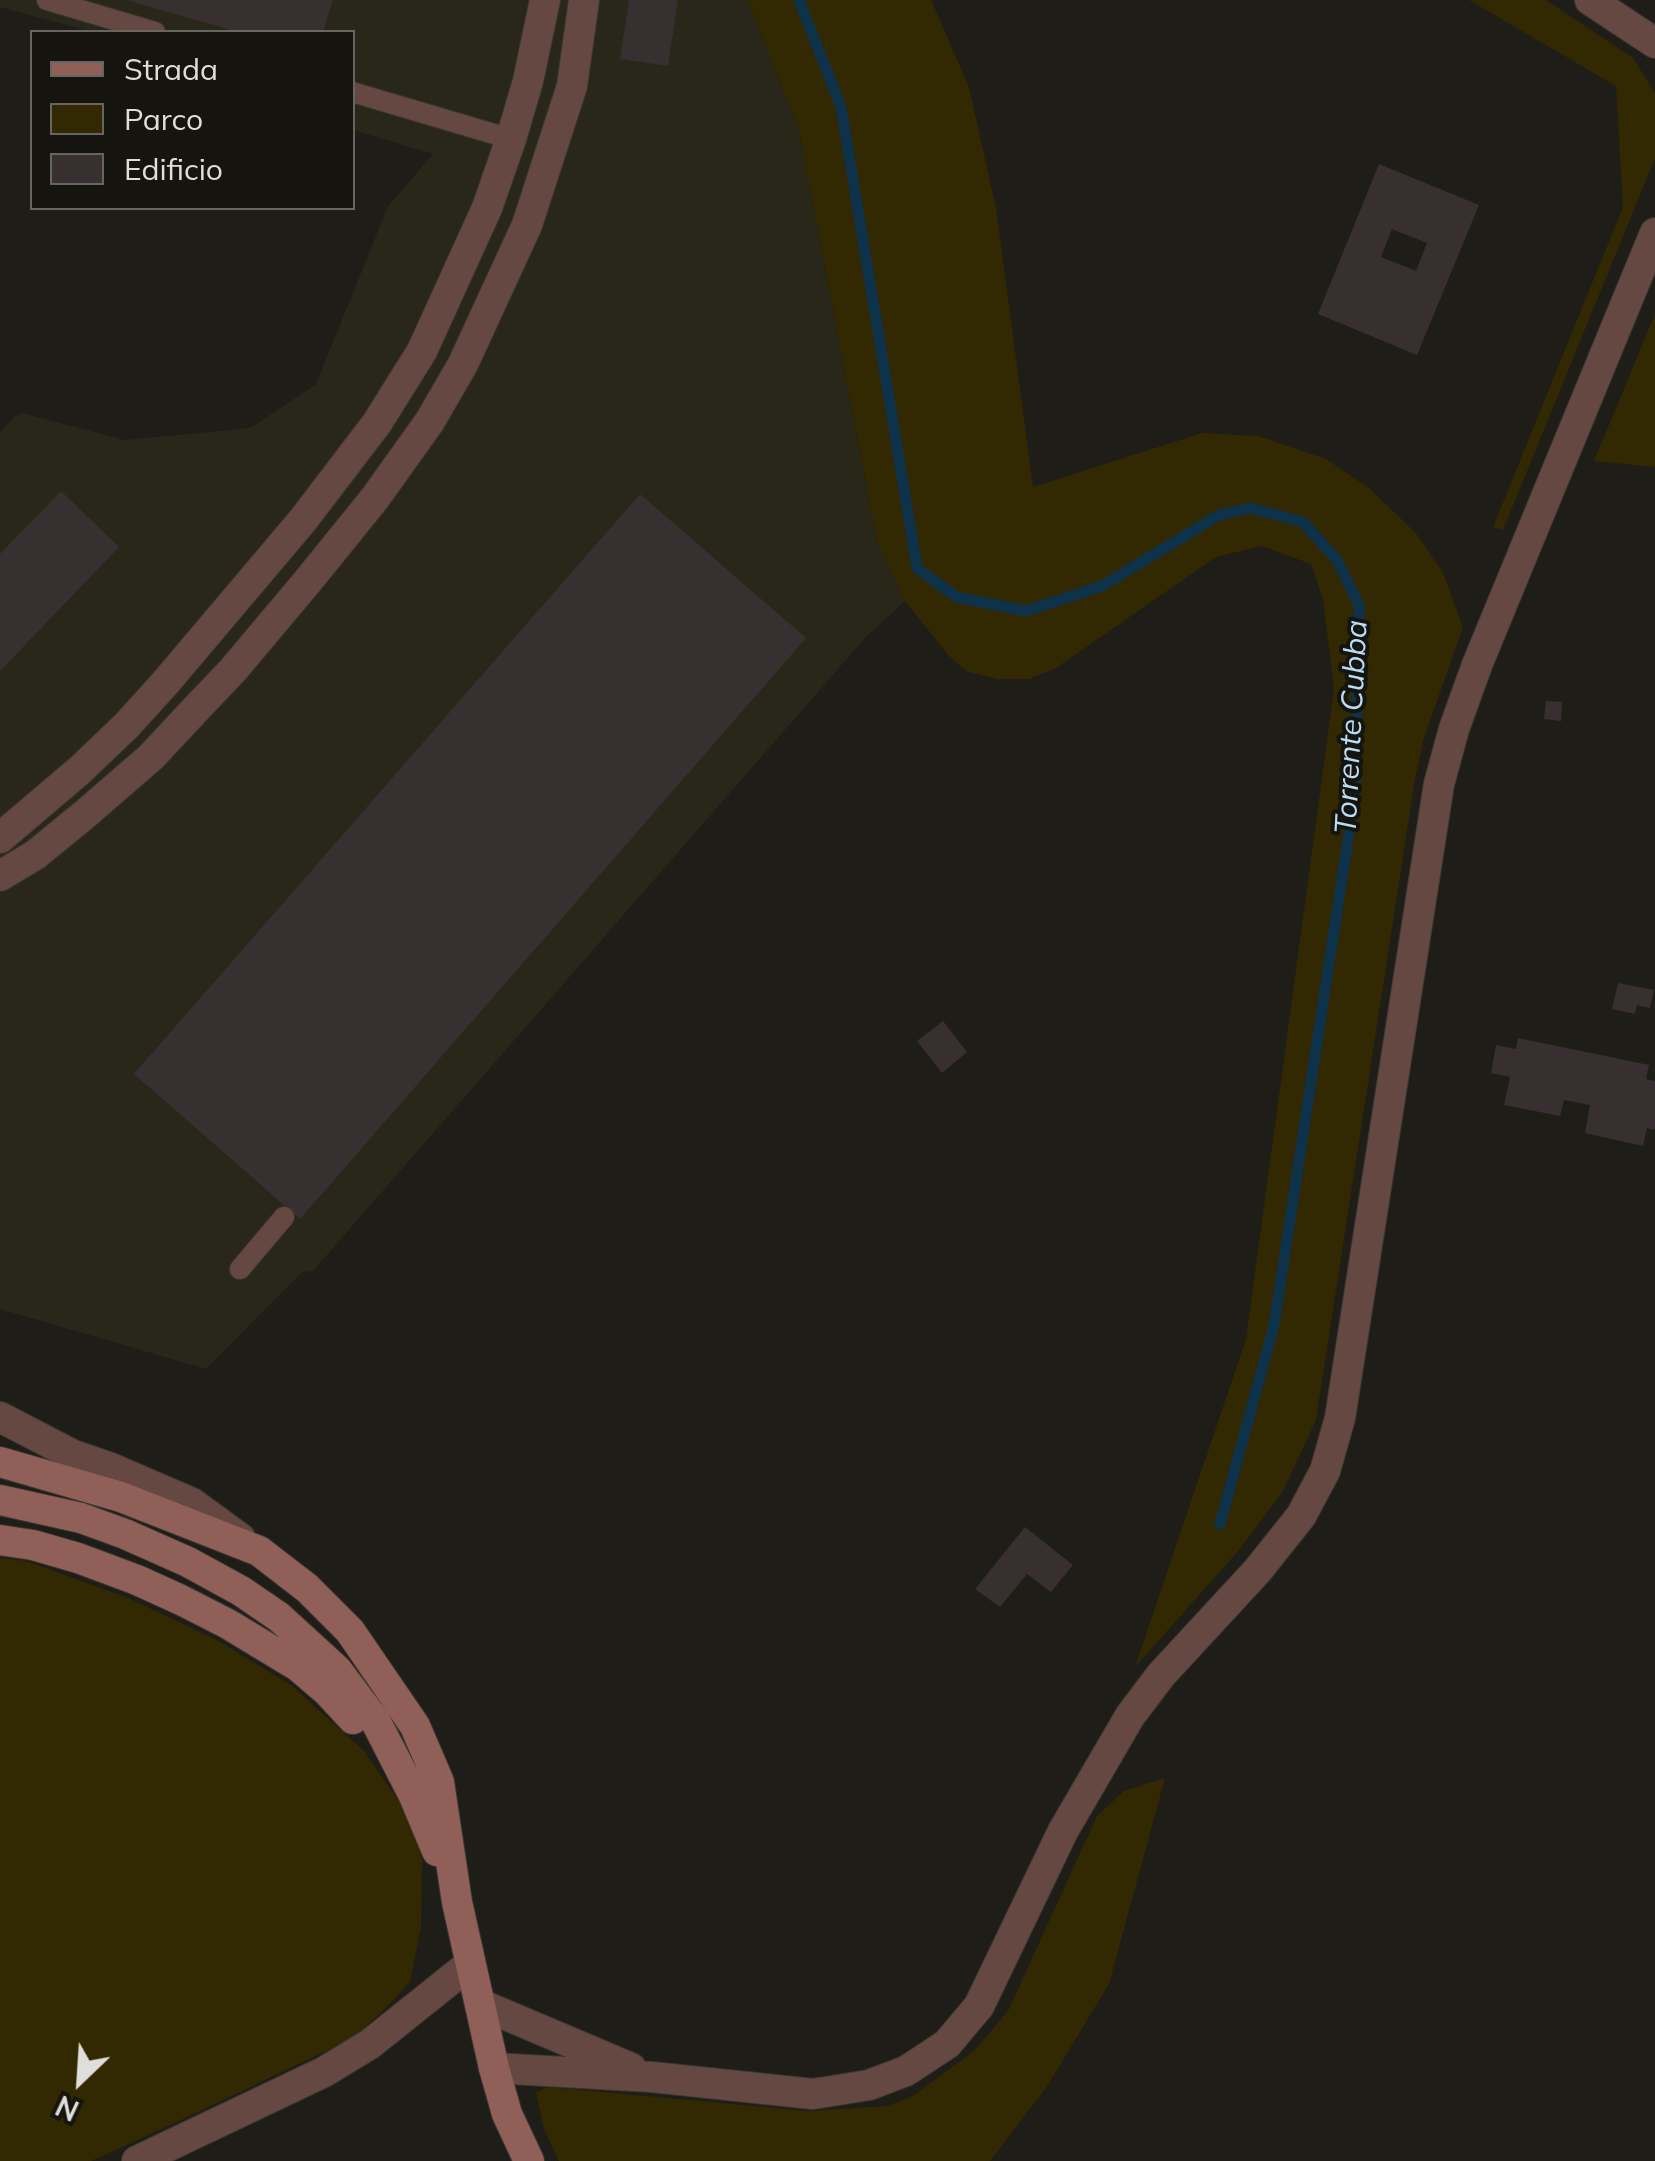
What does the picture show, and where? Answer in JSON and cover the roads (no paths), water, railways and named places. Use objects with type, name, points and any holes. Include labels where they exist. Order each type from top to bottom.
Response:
[{"type":"main road","points":[[0,1462],[121,1498],[259,1551],[307,1588],[350,1631],[415,1726],[439,1782],[457,1902],[494,2068],[507,2114],[529,2161]]},
{"type":"main road","points":[[0,1500],[68,1515],[125,1534],[188,1562],[279,1617],[337,1670],[376,1722],[414,1796],[457,1902]]},
{"type":"main road","points":[[0,1540],[34,1545],[122,1574],[228,1624],[299,1667],[327,1691],[400,1769]]},
{"type":"street","points":[[0,838],[127,725],[302,520],[377,423],[422,351],[487,208],[528,81],[545,0]]},
{"type":"street","points":[[0,890],[150,757],[233,670],[376,498],[430,420],[463,364],[527,225],[572,86],[584,0]]},
{"type":"street","points":[[1590,0],[1655,43]]},
{"type":"street","points":[[494,2068],[652,2077],[812,2094],[888,2078],[947,2044],[979,2006],[1063,1831],[1130,1716],[1161,1675],[1258,1570],[1301,1516],[1325,1471],[1340,1418],[1439,784],[1454,729],[1655,233]]},
{"type":"street","points":[[0,876],[36,855]]},
{"type":"street","points":[[0,1417],[72,1455],[192,1502],[259,1551]]},
{"type":"street","points":[[137,2161],[324,2072],[370,2044],[470,1964]]},
{"type":"street","points":[[480,2004],[652,2077]]},
{"type":"lane","points":[[47,0],[148,30]]},
{"type":"lane","points":[[355,93],[511,140]]},
{"type":"lane","points":[[240,1270],[284,1217]]},
{"type":"waterway","name":"Torrente Cubba","points":[[799,0],[841,107],[917,568],[956,597],[1026,611],[1102,586],[1219,515],[1250,508],[1303,522],[1337,560],[1359,605],[1355,793],[1274,1325],[1220,1524]]}]
